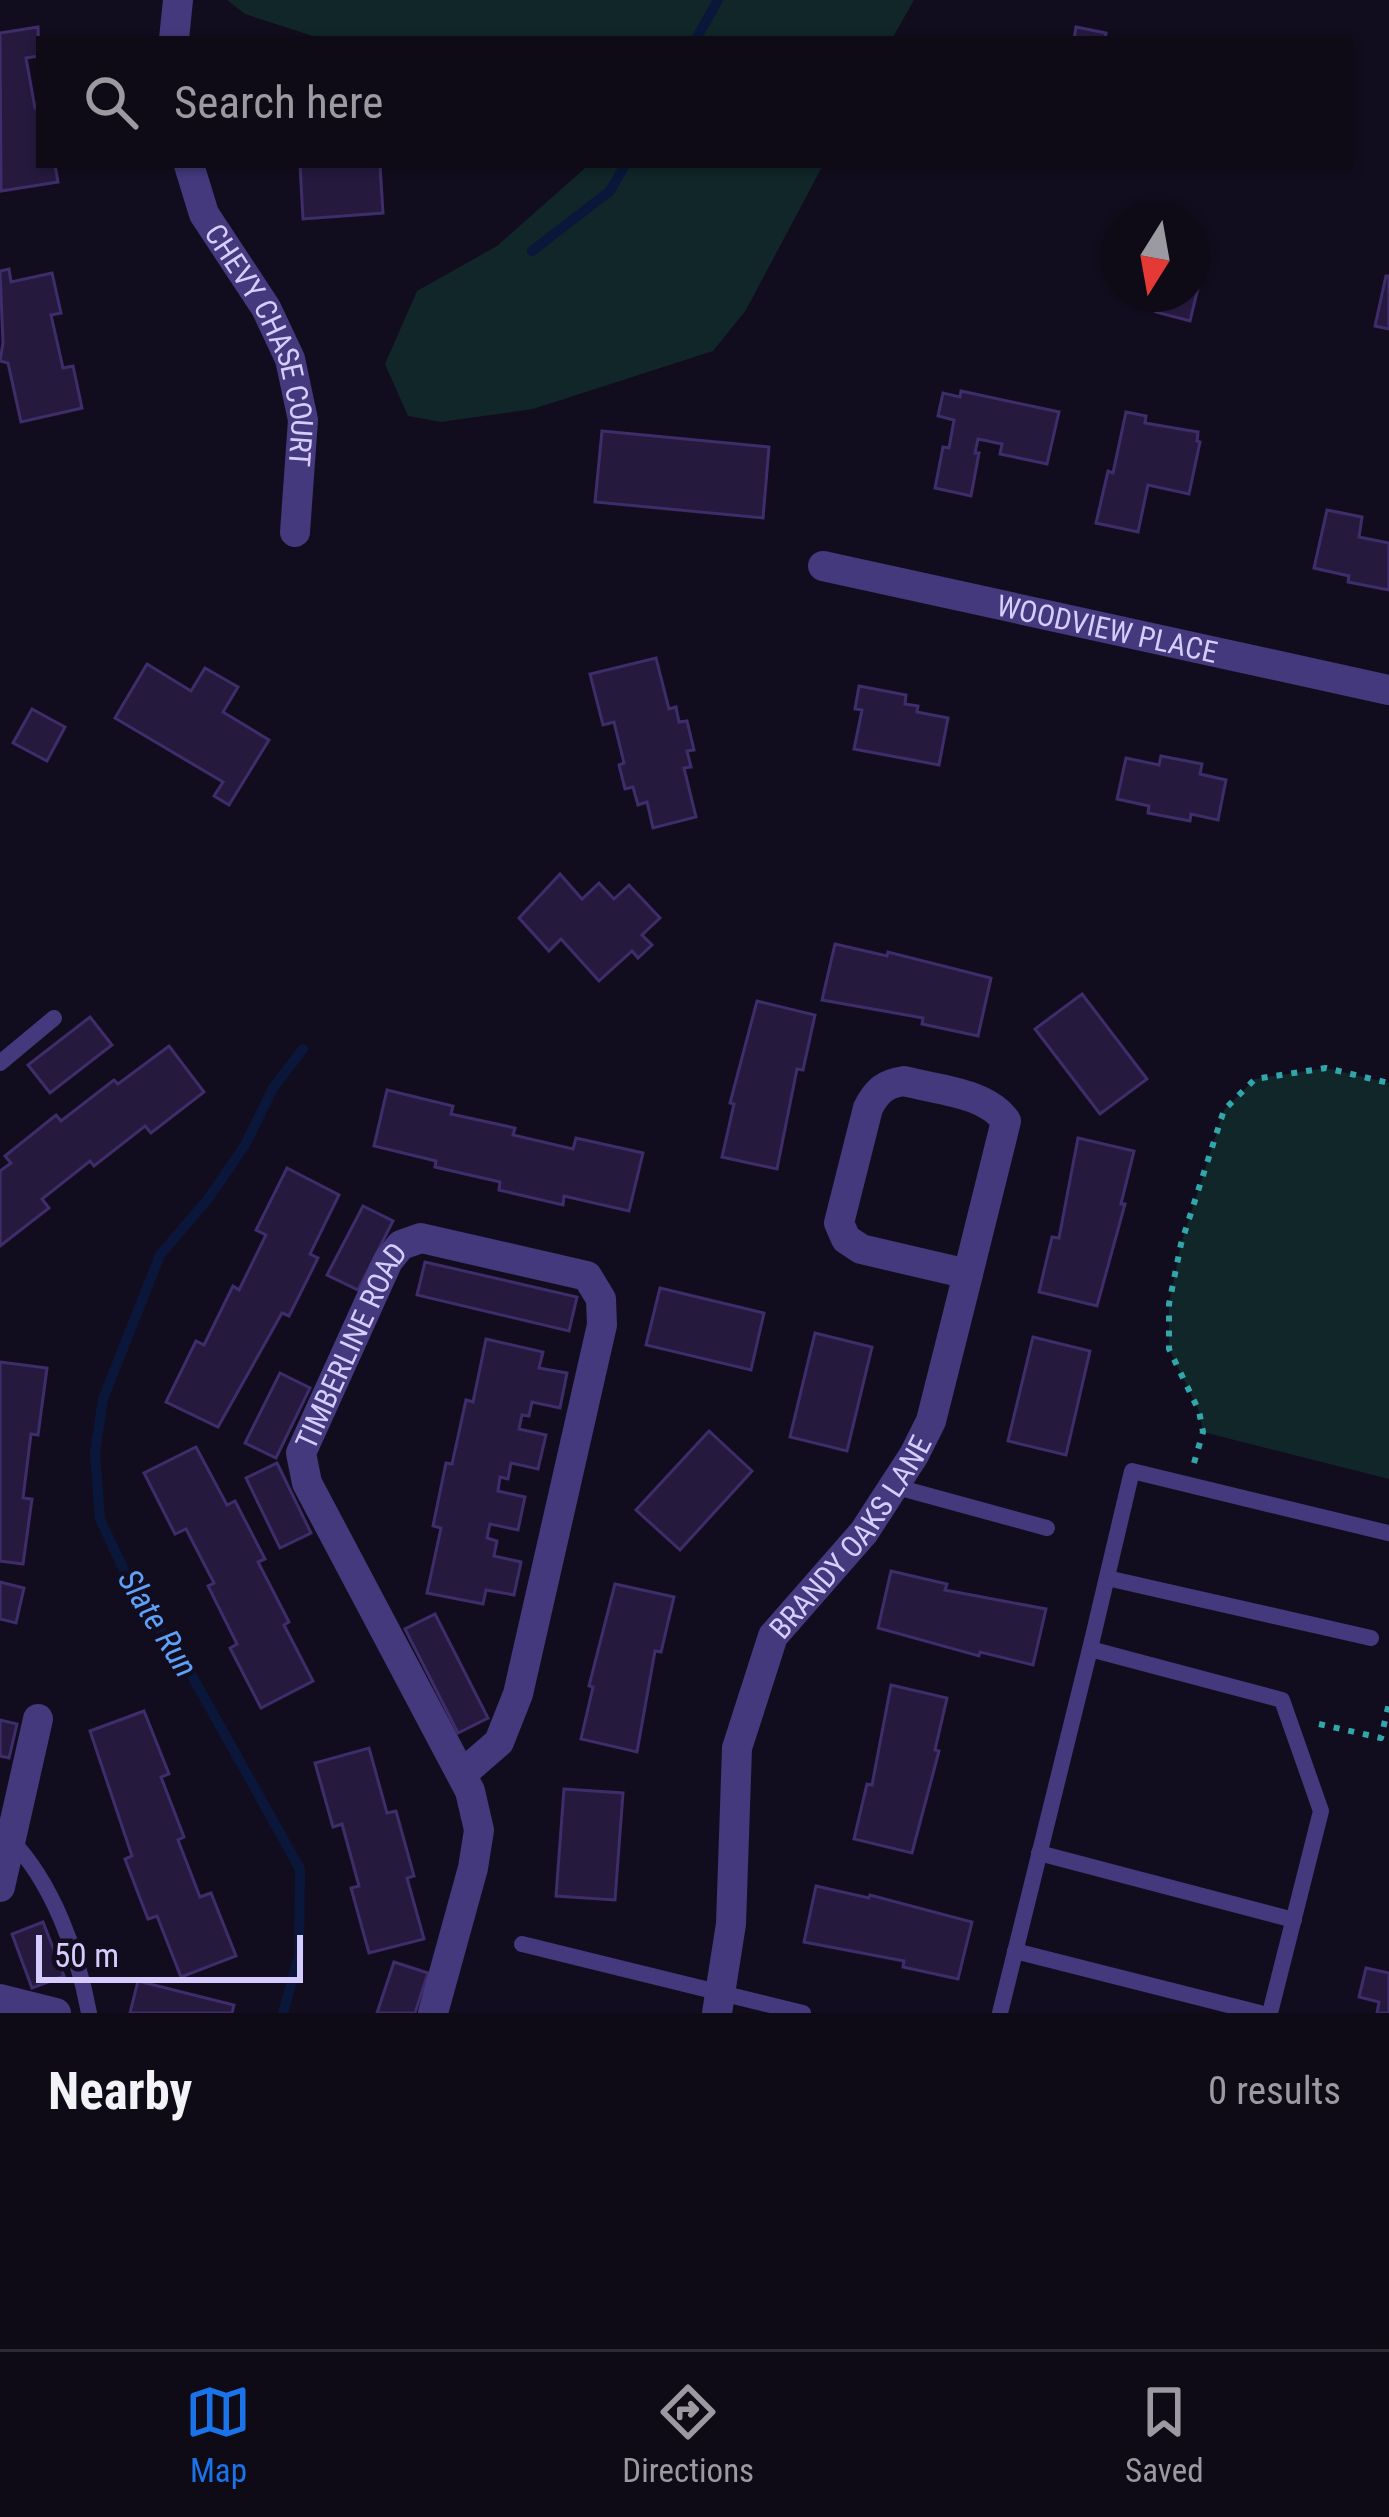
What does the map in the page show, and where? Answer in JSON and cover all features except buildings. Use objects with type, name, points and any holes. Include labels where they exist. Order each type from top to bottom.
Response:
[{"type":"street","points":[[174,36],[178,0]]},
{"type":"street","name":"CHEVY CHASE COURT","points":[[190,168],[204,214],[266,308],[290,359],[303,420],[295,532]]},
{"type":"street","name":"WOODVIEW PLACE","points":[[823,566],[1389,690]]},
{"type":"street","name":"BRANDY OAKS LANE","points":[[718,2003],[731,1924],[737,1748],[773,1636],[864,1532],[897,1486],[931,1421],[968,1274],[1006,1121],[997,1108],[983,1101],[904,1082],[888,1084],[868,1108],[839,1223],[847,1239],[861,1249],[968,1274]]},
{"type":"street","name":"TIMBERLINE ROAD","points":[[434,2013],[473,1868],[478,1830],[462,1774],[307,1483],[301,1453],[388,1261],[401,1245],[421,1238],[587,1276],[601,1299],[602,1325],[518,1694],[499,1742],[462,1774]]},
{"type":"street","points":[[0,1887],[38,1719]]},
{"type":"street","points":[[0,1999],[56,2013]]},
{"type":"lane","points":[[0,1063],[54,1018]]},
{"type":"lane","points":[[1000,2013],[1132,1471],[1388,1533]]},
{"type":"lane","points":[[897,1486],[1047,1528]]},
{"type":"lane","points":[[1107,1578],[1371,1638]]},
{"type":"lane","points":[[1090,1649],[1282,1700],[1321,1810],[1270,2013]]},
{"type":"lane","points":[[10,1840],[35,1864],[82,1976],[89,2013]]},
{"type":"lane","points":[[1040,1853],[1294,1919]]},
{"type":"lane","points":[[522,1945],[718,2003],[803,2013]]},
{"type":"lane","points":[[1015,1952],[1261,2013]]},
{"type":"path","points":[[1189,1484],[1203,1432],[1199,1411],[1169,1349],[1169,1304],[1181,1244],[1225,1110],[1255,1079],[1326,1068],[1389,1083]]},
{"type":"path","points":[[1288,1718],[1381,1738],[1389,1703]]},
{"type":"green space","points":[[227,0],[914,0],[894,36],[313,36],[245,14]]},
{"type":"green space","points":[[821,168],[746,310],[713,351],[533,409],[441,422],[408,416],[385,364],[417,291],[497,246],[584,169]]},
{"type":"green space","points":[[1326,1068],[1389,1083],[1389,1479],[1203,1432],[1199,1411],[1169,1349],[1169,1304],[1181,1244],[1224,1110],[1255,1079]]},
{"type":"waterway","name":"Slate Run","points":[[698,36],[718,0]]},
{"type":"waterway","name":"Slate Run","points":[[532,251],[610,191],[623,168]]},
{"type":"waterway","name":"Slate Run","points":[[283,2013],[299,1956],[300,1869],[186,1665],[136,1596],[100,1519],[95,1453],[103,1399],[160,1255],[208,1199],[245,1145],[273,1088],[303,1049]]}]
